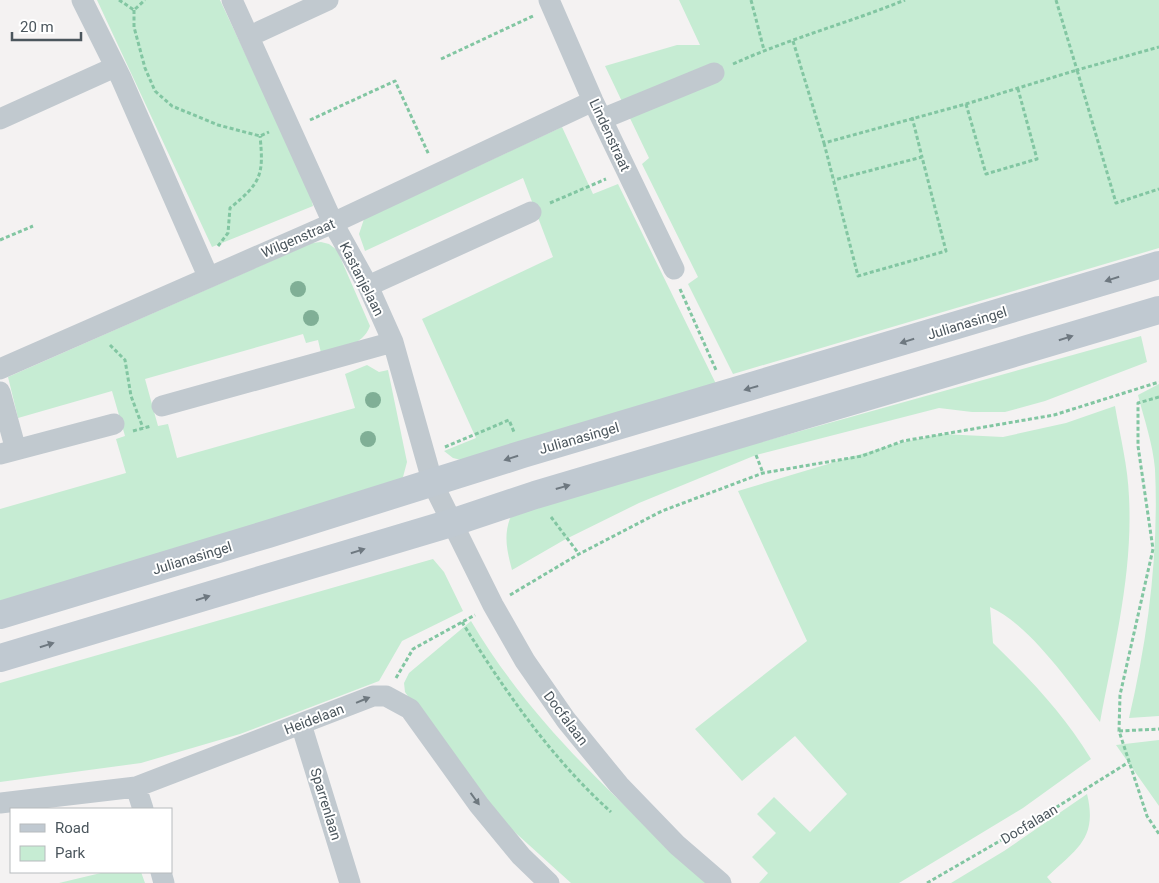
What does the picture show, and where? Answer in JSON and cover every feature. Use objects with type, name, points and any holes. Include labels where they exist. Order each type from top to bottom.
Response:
[{"type":"main road","name":"Julianasingel","points":[[0,615],[433,484],[523,454],[1159,265]]},
{"type":"main road","points":[[0,658],[451,523],[536,495],[1159,310]]},
{"type":"street","points":[[82,0],[115,67],[206,270]]},
{"type":"street","name":"Kastanjelaan","points":[[232,0],[250,36],[333,223],[368,286],[392,342],[433,484],[451,523]]},
{"type":"street","points":[[250,36],[328,0]]},
{"type":"street","name":"Lindenstraat","points":[[550,3],[626,170],[674,268]]},
{"type":"street","points":[[0,119],[115,67]]},
{"type":"street","name":"Wilgenstraat","points":[[0,369],[96,327],[206,270],[333,223],[438,174],[598,110],[714,73]]},
{"type":"street","points":[[368,286],[531,212]]},
{"type":"street","points":[[162,406],[392,342]]},
{"type":"street","points":[[0,392],[8,452],[114,424]]},
{"type":"street","name":"Docfalaan","points":[[451,523],[493,605],[525,661],[566,720],[619,785],[677,845],[721,883]]},
{"type":"street","name":"Heidelaan","points":[[0,804],[136,787],[373,696],[386,696]]},
{"type":"street","points":[[386,696],[410,709],[479,805],[521,856],[549,883]]},
{"type":"street","name":"Sparrenlaan","points":[[302,724],[350,883]]},
{"type":"street","points":[[136,787],[143,808]]},
{"type":"path","points":[[119,0],[134,10]]},
{"type":"path","points":[[145,0],[134,10],[134,27],[145,68],[155,91],[172,106],[218,125],[260,136],[289,126],[395,81],[438,174]]},
{"type":"path","points":[[751,0],[764,50]]},
{"type":"path","points":[[714,73],[764,50],[855,20],[904,0]]},
{"type":"path","points":[[1056,0],[1116,203],[1159,189]]},
{"type":"path","points":[[441,59],[550,3]]},
{"type":"path","points":[[793,41],[824,142],[858,276],[946,250],[912,117]]},
{"type":"path","points":[[824,142],[966,104],[1159,47]]},
{"type":"path","points":[[966,104],[986,174],[1037,159],[1018,89]]},
{"type":"path","points":[[206,270],[228,233],[230,208],[254,189],[262,162],[260,136]]},
{"type":"path","points":[[834,180],[922,157]]},
{"type":"path","points":[[531,212],[626,170]]},
{"type":"path","points":[[0,240],[33,226]]},
{"type":"path","points":[[96,327],[102,338],[125,360],[131,396],[143,428]]},
{"type":"path","points":[[386,696],[413,649],[493,605],[579,554],[662,511],[763,473],[862,456],[904,440],[1054,415],[1159,382]]},
{"type":"path","points":[[1159,397],[1138,403],[1138,446],[1153,549],[1120,695],[1119,731],[1147,816],[1159,834]]},
{"type":"path","points":[[114,424],[117,435],[166,422],[162,406]]},
{"type":"path","points":[[1119,731],[1159,729]]},
{"type":"path","name":"Docfalaan","points":[[927,883],[1036,820],[1129,762]]},
{"type":"green space","points":[[97,0],[220,0],[309,190],[313,206],[212,247]]},
{"type":"green space","points":[[679,0],[1159,0],[1159,248],[733,374],[688,284],[698,277],[642,164],[649,158],[605,66],[677,45],[700,45]]},
{"type":"green space","points":[[562,127],[593,194],[618,184],[719,390],[465,461],[453,458],[444,451],[476,438],[422,319],[553,257],[523,178],[365,251],[359,234],[364,219]]},
{"type":"green space","points":[[321,242],[329,244],[337,250],[370,326],[362,338],[350,345],[321,353],[318,340],[306,343],[303,334],[145,379],[158,426],[168,424],[177,458],[355,408],[345,374],[367,365],[379,372],[388,370],[407,462],[403,477],[392,487],[0,604],[0,509],[126,473],[116,439],[125,436],[112,391],[18,418],[8,377],[312,243]]},
{"type":"green space","points":[[1141,336],[1147,362],[1045,401],[1005,412],[972,412],[939,408],[756,455],[639,503],[564,540],[512,570],[506,536],[511,516],[707,457]]},
{"type":"green space","points":[[1159,384],[1159,716],[1129,718],[1142,657],[1151,595],[1156,500],[1154,460],[1138,395]]},
{"type":"green space","points":[[1115,406],[1127,474],[1129,497],[1128,554],[1121,610],[1100,722],[1064,675],[1035,642],[1005,615],[990,607],[993,643],[1046,698],[1070,727],[1091,759],[1023,808],[899,883],[759,883],[768,873],[752,857],[776,833],[757,814],[774,797],[810,832],[847,794],[795,736],[742,781],[695,729],[807,641],[738,491],[895,444],[942,434],[1003,437],[1066,423]]},
{"type":"green space","points":[[433,559],[444,572],[463,611],[402,641],[379,681],[240,734],[141,763],[0,782],[0,683]]},
{"type":"green space","points":[[471,621],[521,694],[580,761],[644,824],[710,883],[571,883],[497,816],[450,757],[405,692],[404,683],[409,673]]},
{"type":"green space","points":[[1159,740],[1159,806],[1116,745]]},
{"type":"green space","points":[[1087,794],[1090,809],[1087,833],[1075,850],[1047,877],[1052,883],[951,883],[1004,851]]},
{"type":"green space","points":[[101,873],[141,873],[145,883],[59,883]]}]
